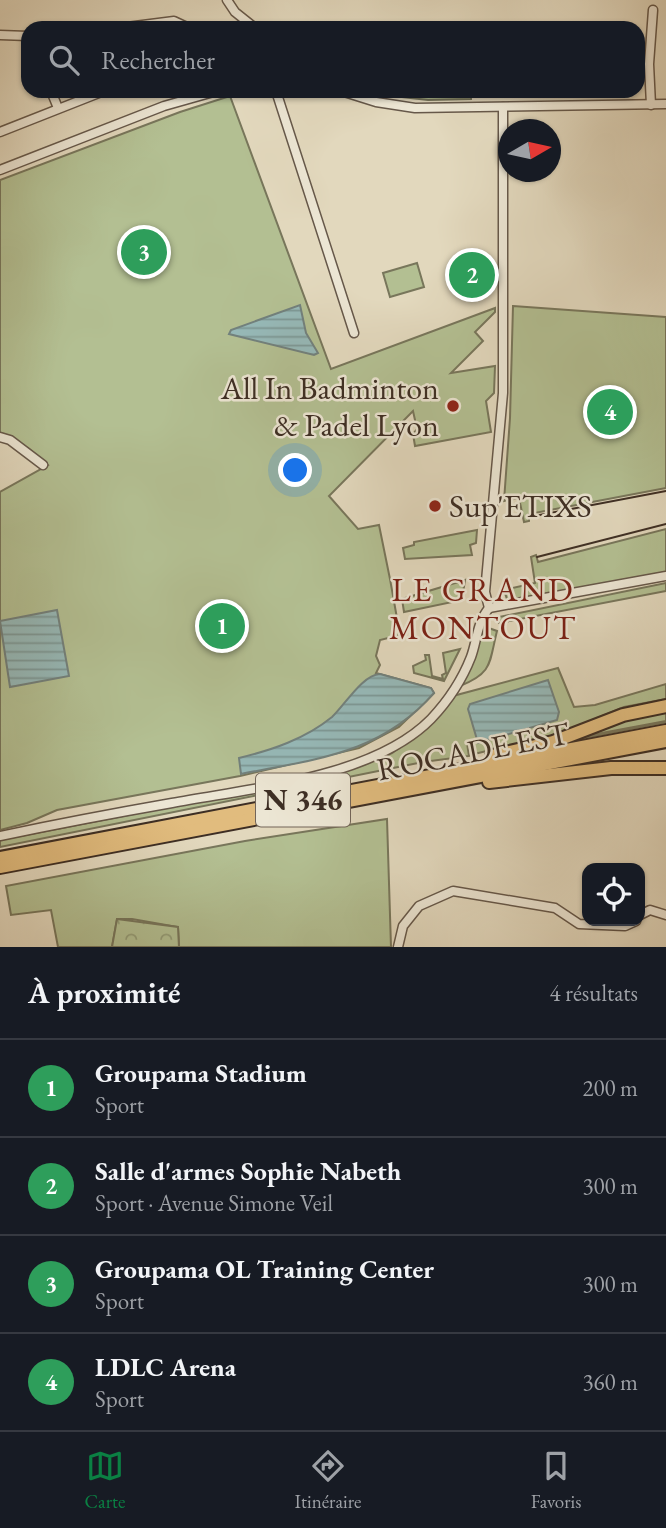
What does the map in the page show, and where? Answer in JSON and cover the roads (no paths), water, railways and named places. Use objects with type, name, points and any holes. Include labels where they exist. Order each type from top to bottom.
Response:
[{"type":"highway","points":[[442,774],[450,767],[553,742],[623,715],[666,706]]},
{"type":"highway","name":"ROCADE EST","points":[[0,858],[666,732]]},
{"type":"highway","name":"ROCADE EST","points":[[0,867],[666,741]]},
{"type":"highway","points":[[428,786],[437,790],[611,768],[666,768]]},
{"type":"street","points":[[227,0],[235,12],[246,21]]},
{"type":"street","points":[[651,104],[649,64],[653,10]]},
{"type":"street","points":[[0,36],[21,36]]},
{"type":"street","points":[[54,98],[58,108]]},
{"type":"street","points":[[0,132],[85,98]]},
{"type":"street","points":[[0,170],[164,106],[193,98]]},
{"type":"street","points":[[278,98],[355,333]]},
{"type":"street","points":[[363,98],[415,108],[666,104]]},
{"type":"street","points":[[0,836],[301,778],[367,761],[418,731],[449,697],[472,656],[481,621],[489,608],[485,592],[504,379],[503,107]]},
{"type":"street","points":[[0,437],[16,444],[43,465]]},
{"type":"street","points":[[489,608],[666,576]]},
{"type":"street","points":[[398,947],[403,926],[419,906],[433,897],[453,891],[555,908],[582,923]]},
{"type":"street","points":[[645,913],[656,911],[666,915]]},
{"type":"water","points":[[300,305],[306,333],[318,353],[314,355],[229,334],[231,330]]},
{"type":"water","points":[[57,610],[69,676],[10,687],[0,621]]},
{"type":"water","points":[[380,674],[431,688],[434,693],[414,713],[392,729],[346,751],[241,774],[239,758],[276,747],[311,732],[332,717],[367,679]]},
{"type":"water","points":[[548,680],[559,712],[557,720],[478,743],[468,709],[470,704]]},
{"type":"tram line","points":[[529,517],[666,491]]},
{"type":"tram line","points":[[537,557],[666,524]]},
{"type":"place","name":"Groupama OL Training Center","points":[[144,252]]},
{"type":"place","name":"Salle d'armes Sophie Nabeth","points":[[472,275]]},
{"type":"place","name":"All In Badminton & Padel Lyon","points":[[453,406]]},
{"type":"place","name":"LDLC Arena","points":[[610,412]]},
{"type":"place","name":"Sup'ETIXS","points":[[435,506]]},
{"type":"place","name":"Groupama Stadium","points":[[222,626]]},
{"type":"district","name":"LE GRAND MONTOUT","points":[[483,608]]}]
